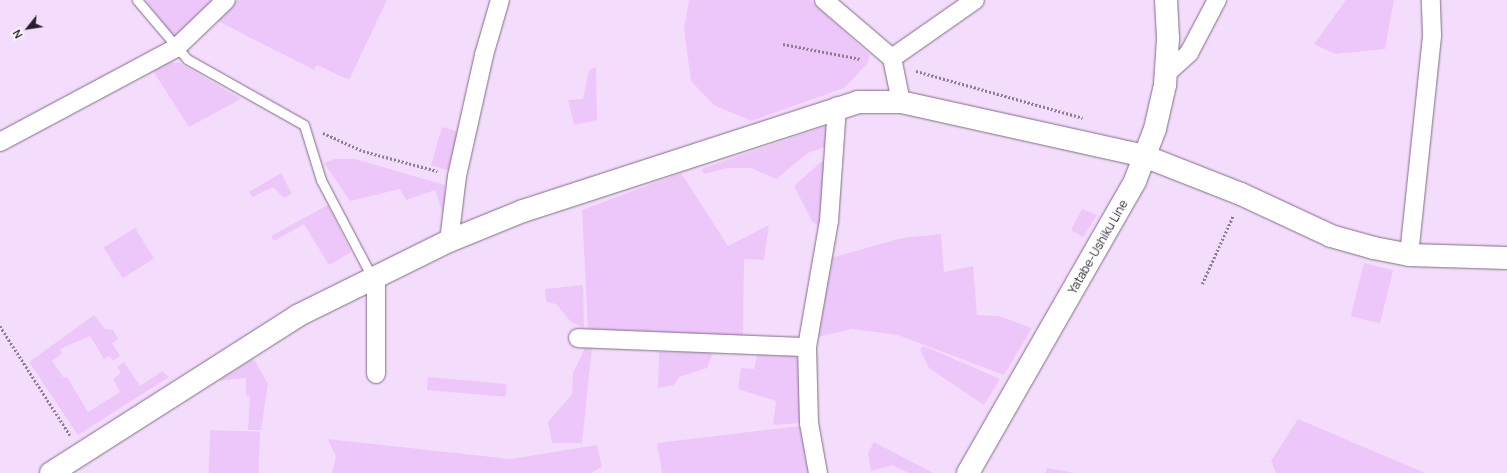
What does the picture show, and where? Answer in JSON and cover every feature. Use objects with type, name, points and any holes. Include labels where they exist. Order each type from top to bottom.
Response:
[{"type":"street","points":[[0,142],[176,48],[226,0]]},
{"type":"street","points":[[449,241],[457,176],[484,55],[500,0]]},
{"type":"street","points":[[824,0],[892,58],[901,102]]},
{"type":"street","points":[[892,58],[975,0]]},
{"type":"street","name":"Yatabe-Ushiku Line","points":[[968,473],[1103,241],[1144,156],[1160,113],[1167,73],[1166,0]]},
{"type":"street","points":[[1167,73],[1189,53],[1217,0]]},
{"type":"street","points":[[1409,255],[1432,35],[1431,0]]},
{"type":"street","points":[[51,473],[245,347],[374,276],[449,241],[524,211],[837,106],[880,100],[901,102],[1144,156],[1241,194],[1331,236],[1409,255],[1507,258]]},
{"type":"street","points":[[818,473],[809,423],[807,347],[830,221],[837,106]]},
{"type":"street","points":[[374,276],[376,374]]},
{"type":"street","points":[[578,338],[807,347]]},
{"type":"lane","points":[[137,0],[176,48],[187,59],[304,125],[322,180],[374,276]]},
{"type":"path","points":[[783,44],[865,60]]},
{"type":"path","points":[[916,71],[1090,120]]},
{"type":"path","points":[[304,125],[363,151],[457,176]]},
{"type":"path","points":[[1202,284],[1241,194]]},
{"type":"path","points":[[0,326],[81,453]]},
{"type":"shaded area","points":[[145,0],[214,0],[175,38]]},
{"type":"shaded area","points":[[237,0],[387,0],[349,80],[317,65],[314,70],[216,20]]},
{"type":"shaded area","points":[[689,0],[810,0],[870,55],[867,64],[844,88],[751,121],[714,105],[691,81],[684,29]]},
{"type":"shaded area","points":[[1346,0],[1394,0],[1385,49],[1335,54],[1314,44]]},
{"type":"shaded area","points":[[168,62],[180,63],[241,99],[189,127],[153,71]]},
{"type":"shaded area","points":[[596,67],[597,120],[574,125],[568,100],[583,99],[589,70]]},
{"type":"shaded area","points":[[826,126],[825,147],[808,153],[776,179],[751,168],[727,168],[704,174],[701,169]]},
{"type":"shaded area","points":[[442,127],[459,132],[448,170],[431,165]]},
{"type":"shaded area","points":[[335,159],[355,159],[445,185],[445,220],[435,190],[406,200],[400,189],[350,201],[324,163]]},
{"type":"shaded area","points":[[822,161],[827,162],[819,226],[812,221],[794,186]]},
{"type":"shaded area","points":[[281,173],[292,194],[284,198],[273,187],[253,197],[249,192]]},
{"type":"shaded area","points":[[681,173],[728,246],[769,225],[764,260],[744,259],[743,337],[588,329],[582,210]]},
{"type":"shaded area","points":[[328,205],[351,252],[329,265],[304,224],[274,241],[271,236]]},
{"type":"shaded area","points":[[1082,209],[1097,215],[1083,237],[1071,230]]},
{"type":"shaded area","points":[[135,228],[154,259],[123,278],[104,248]]},
{"type":"shaded area","points":[[941,234],[944,272],[973,266],[977,315],[999,316],[1032,328],[1004,375],[898,335],[852,329],[817,337],[831,258],[902,238]]},
{"type":"shaded area","points":[[1364,263],[1393,270],[1380,324],[1351,316]]},
{"type":"shaded area","points":[[583,285],[584,328],[571,322],[556,304],[546,302],[545,289]]},
{"type":"shaded area","points":[[94,315],[105,329],[113,330],[118,339],[112,343],[120,356],[113,361],[110,356],[104,359],[90,336],[60,349],[62,353],[52,361],[64,378],[67,377],[88,412],[120,392],[113,379],[121,373],[117,367],[124,362],[140,386],[162,371],[169,377],[78,435],[29,362]]},
{"type":"shaded area","points":[[587,344],[592,348],[582,443],[552,443],[548,422],[572,394],[573,373]]},
{"type":"shaded area","points":[[924,346],[1000,379],[984,405],[929,368],[920,349]]},
{"type":"shaded area","points":[[659,352],[709,352],[712,355],[707,368],[679,377],[674,385],[658,388]]},
{"type":"shaded area","points":[[757,355],[794,356],[798,360],[800,423],[773,425],[776,401],[738,389],[741,368],[754,369]]},
{"type":"shaded area","points":[[251,360],[255,361],[268,384],[261,430],[248,430],[250,396],[246,395],[246,378],[219,381]]},
{"type":"shaded area","points":[[428,377],[507,384],[506,397],[427,390]]},
{"type":"shaded area","points":[[1298,419],[1425,473],[1276,473],[1271,461]]},
{"type":"shaded area","points":[[800,426],[808,473],[662,473],[657,443]]},
{"type":"shaded area","points":[[210,430],[260,432],[259,473],[208,473]]},
{"type":"shaded area","points":[[328,439],[511,459],[597,445],[602,467],[591,473],[332,473],[336,457]]},
{"type":"shaded area","points":[[874,442],[933,473],[909,473],[892,465],[871,471],[868,453]]},
{"type":"shaded area","points":[[1047,468],[1075,473],[1045,473]]}]
